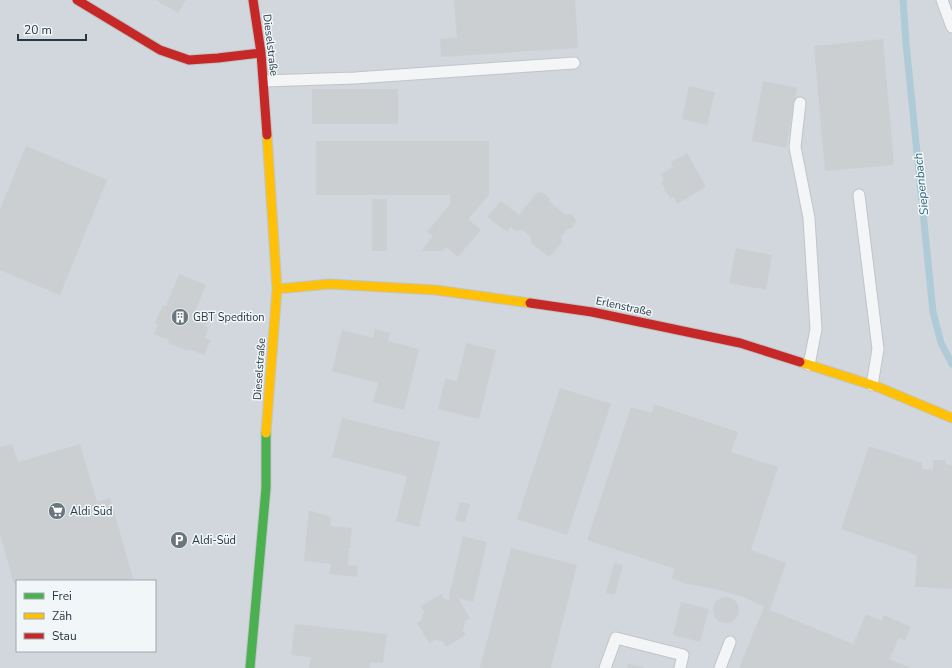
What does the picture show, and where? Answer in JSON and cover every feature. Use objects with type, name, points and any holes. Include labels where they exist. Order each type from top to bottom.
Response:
[{"type":"street","points":[[77,0],[160,50],[188,60],[262,53]]},
{"type":"street","name":"Dieselstraße","points":[[250,668],[266,488],[266,438],[277,289],[262,53],[253,0]]},
{"type":"street","name":"Erlenstraße","points":[[277,289],[329,284],[436,290],[592,312],[740,343],[872,385],[952,418]]},
{"type":"lane","points":[[942,0],[952,27]]},
{"type":"lane","points":[[946,0],[952,1]]},
{"type":"lane","points":[[264,80],[355,78],[574,63]]},
{"type":"lane","points":[[800,103],[794,146],[809,218],[816,329],[809,365]]},
{"type":"lane","points":[[859,195],[878,349],[872,385]]},
{"type":"lane","points":[[606,668],[616,638],[683,654],[680,668]]},
{"type":"lane","points":[[720,668],[730,642]]},
{"type":"shaded area","points":[[0,0],[952,0],[952,668],[0,668]]},
{"type":"building","points":[[156,0],[186,0],[178,13]]},
{"type":"building","points":[[454,0],[575,0],[578,48],[441,57],[440,39],[457,38]]},
{"type":"building","points":[[883,39],[894,165],[825,171],[814,46]]},
{"type":"building","points":[[763,81],[797,88],[786,148],[752,141]]},
{"type":"building","points":[[689,86],[715,92],[707,125],[682,119]]},
{"type":"building","points":[[312,89],[398,89],[398,124],[312,124]]},
{"type":"building","points":[[316,141],[489,141],[489,195],[468,219],[481,230],[458,257],[446,247],[442,251],[421,251],[433,236],[427,232],[450,204],[450,195],[316,195]]},
{"type":"building","points":[[26,146],[107,180],[60,295],[0,270],[0,209]]},
{"type":"building","points":[[687,153],[706,187],[677,204],[674,197],[670,199],[661,182],[664,180],[661,174],[673,167],[671,162]]},
{"type":"building","points":[[542,192],[549,198],[550,202],[566,215],[570,214],[575,218],[576,223],[572,228],[567,229],[561,237],[562,242],[549,257],[532,244],[531,237],[523,230],[516,231],[511,227],[507,232],[487,217],[501,201],[519,215],[537,193]]},
{"type":"building","points":[[372,199],[387,199],[387,251],[372,251]]},
{"type":"building","points":[[736,248],[772,255],[766,290],[729,283]]},
{"type":"building","name":"GBT Spedition","points":[[179,274],[206,285],[194,314],[208,320],[205,326],[209,328],[205,338],[211,340],[204,355],[189,349],[188,351],[168,343],[169,340],[154,334],[158,324],[155,323],[163,305],[166,306]]},
{"type":"building","points":[[375,329],[390,333],[388,341],[419,349],[404,410],[373,402],[378,383],[332,371],[342,330],[373,338]]},
{"type":"building","points":[[466,343],[496,350],[479,419],[438,409],[445,379],[457,381]]},
{"type":"building","points":[[560,388],[611,404],[567,535],[517,519]]},
{"type":"building","points":[[654,404],[738,432],[731,452],[778,467],[751,550],[786,563],[770,610],[853,644],[866,614],[882,621],[884,615],[911,627],[905,640],[899,638],[889,659],[911,668],[739,668],[764,607],[744,597],[715,589],[687,584],[671,578],[675,569],[587,540],[631,407],[652,413]]},
{"type":"building","points":[[342,418],[440,442],[419,527],[396,521],[407,476],[332,457]]},
{"type":"building","name":"Aldi Süd","points":[[12,444],[18,462],[80,444],[97,502],[110,498],[134,580],[16,580],[16,589],[0,534],[0,447]]},
{"type":"building","points":[[869,446],[922,463],[922,469],[933,470],[933,460],[946,460],[946,464],[952,465],[952,589],[915,587],[917,555],[841,529]]},
{"type":"building","points":[[460,502],[470,504],[465,523],[455,520]]},
{"type":"building","points":[[309,510],[331,517],[330,526],[352,528],[348,565],[358,566],[357,577],[329,574],[331,564],[304,561]]},
{"type":"building","points":[[463,536],[487,542],[473,602],[458,598],[470,618],[465,621],[463,631],[466,635],[446,647],[442,641],[435,640],[429,643],[417,623],[421,621],[424,611],[421,606],[441,594],[444,599],[449,600]]},
{"type":"building","points":[[511,548],[577,565],[551,668],[480,668]]},
{"type":"building","points":[[614,563],[623,565],[615,595],[606,593]]},
{"type":"building","points":[[726,597],[735,601],[739,610],[735,619],[726,623],[717,619],[713,610],[717,601]]},
{"type":"building","points":[[681,602],[709,609],[700,642],[673,635]]},
{"type":"building","points":[[295,624],[387,634],[383,663],[371,662],[370,668],[309,668],[311,657],[291,655]]},
{"type":"building","points":[[628,664],[644,667],[627,668]]},
{"type":"waterway","name":"Siepenbach","points":[[903,0],[933,312],[941,343],[952,364]]},
{"type":"traffic: fast","points":[[250,668],[266,488],[266,433]]},
{"type":"traffic: slow","points":[[266,433],[277,289],[267,135]]},
{"type":"traffic: slow","points":[[277,289],[329,284],[436,290],[530,303]]},
{"type":"traffic: slow","points":[[800,362],[878,387],[952,418]]},
{"type":"traffic: jam","points":[[77,0],[160,50],[189,60],[261,53]]},
{"type":"traffic: jam","points":[[253,0],[261,53],[267,135]]},
{"type":"traffic: jam","points":[[530,303],[592,312],[740,343],[800,362]]},
{"type":"place","name":"GBT Spedition","points":[[180,317]]},
{"type":"place","name":"Aldi Süd","points":[[57,511]]},
{"type":"place","name":"Aldi-Süd","points":[[179,540]]}]
